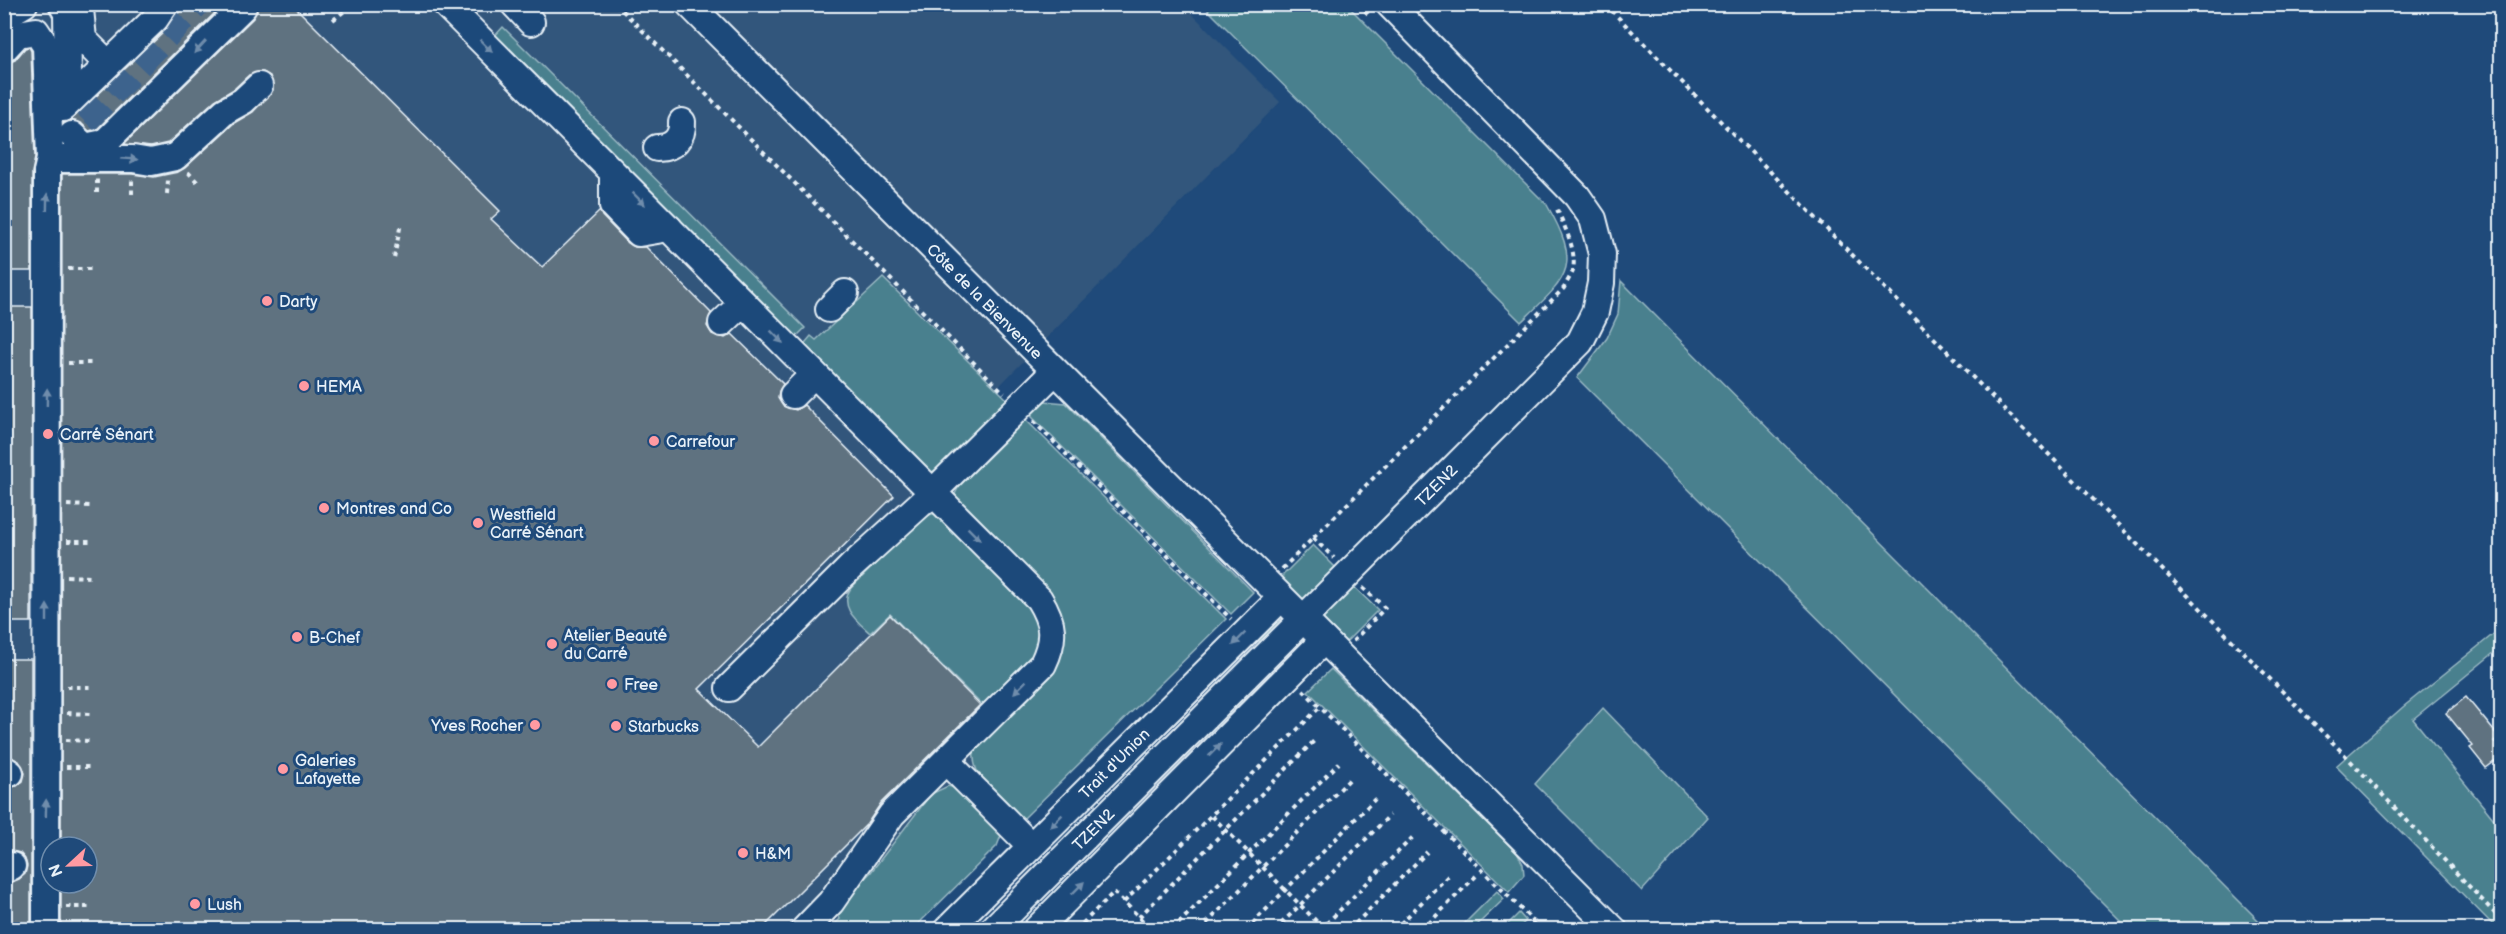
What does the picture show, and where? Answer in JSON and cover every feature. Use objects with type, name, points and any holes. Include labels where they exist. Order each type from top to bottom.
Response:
[{"type":"street","points":[[4,19],[24,4]]},
{"type":"street","points":[[62,4],[67,13],[68,78],[63,83]]},
{"type":"street","points":[[80,4],[81,31],[87,45],[108,64]]},
{"type":"street","points":[[63,108],[155,19],[165,4]]},
{"type":"street","name":"Côte de la Bienvenue","points":[[689,4],[1055,371],[1279,586],[1304,620],[1614,930]]},
{"type":"street","points":[[446,5],[1039,599],[1048,614],[1051,647],[1043,664],[892,814],[831,902],[804,930]]},
{"type":"street","points":[[72,135],[85,147],[104,143],[243,7]]},
{"type":"street","name":"TZEN2","points":[[993,930],[1580,342],[1595,312],[1601,283],[1602,254],[1593,219],[1577,196],[1382,13]]},
{"type":"street","points":[[4,49],[23,31],[36,31],[46,46],[50,159],[47,172],[46,208],[46,930]]},
{"type":"street","points":[[50,159],[133,159],[151,162],[175,157],[225,111],[243,101],[259,86]]},
{"type":"street","points":[[657,148],[669,146],[676,141],[682,131],[682,122]]},
{"type":"street","points":[[722,323],[743,303]]},
{"type":"street","points":[[729,688],[1055,371]]},
{"type":"street","points":[[793,395],[814,374]]},
{"type":"street","name":"Trait d'Union","points":[[947,930],[1031,846],[1242,622],[1279,586]]},
{"type":"street","points":[[1036,930],[1324,640]]},
{"type":"street","points":[[946,762],[1031,846]]},
{"type":"path","points":[[333,20],[351,6],[358,4]]},
{"type":"path","points":[[1359,4],[1382,13]]},
{"type":"path","points":[[1605,4],[2342,752],[2502,921]]},
{"type":"path","points":[[1279,586],[1564,288],[1573,272],[1572,255],[1568,234],[1550,200]]},
{"type":"path","points":[[394,258],[401,223]]},
{"type":"path","points":[[1289,676],[1542,930]]},
{"type":"path","points":[[1125,902],[1320,707]]},
{"type":"path","points":[[1139,917],[1315,740]]},
{"type":"path","points":[[1172,930],[1338,763]]},
{"type":"path","points":[[1200,930],[1352,777]]},
{"type":"path","points":[[1246,930],[1375,799]]},
{"type":"path","points":[[1275,930],[1390,815]]},
{"type":"path","points":[[1212,816],[1323,929],[1413,837]]},
{"type":"path","points":[[1349,930],[1427,852]]},
{"type":"path","points":[[1394,930],[1449,875]]},
{"type":"path","points":[[1422,930],[1476,876]]},
{"type":"path","points":[[1078,929],[1114,892],[1152,930]]},
{"type":"shaded area","points":[[5,5],[1183,5],[1280,102],[924,462],[1141,679],[897,929],[5,930]]},
{"type":"green space","points":[[1203,5],[1347,5],[1547,205],[1565,244],[1567,258],[1565,270],[1550,294],[1521,322]]},
{"type":"green space","points":[[503,27],[805,328],[793,340],[492,39]]},
{"type":"green space","points":[[883,278],[1010,402],[938,471],[930,472],[922,469],[800,349],[811,336],[816,340]]},
{"type":"green space","points":[[1621,281],[2267,929],[2129,929],[1577,378],[1607,338],[1618,314]]},
{"type":"green space","points":[[1044,401],[1066,403],[1253,592],[1231,614],[1028,413]]},
{"type":"green space","points":[[1024,418],[1226,619],[1024,818],[1018,817],[986,786],[976,768],[975,746],[1060,646],[956,503],[955,494],[965,475]]},
{"type":"green space","points":[[939,514],[1035,606],[1043,645],[987,710],[890,614],[870,633],[848,607],[847,601],[851,588],[922,518]]},
{"type":"green space","points":[[1313,545],[1337,569],[1305,601],[1281,577]]},
{"type":"green space","points":[[1351,584],[1378,610],[1346,642],[1320,616]]},
{"type":"green space","points":[[1277,619],[1286,622],[1262,644],[1253,635]]},
{"type":"green space","points":[[2501,628],[2501,647],[2413,719],[2501,828],[2502,929],[2498,930],[2336,766],[2403,707]]},
{"type":"green space","points":[[1331,669],[1517,853],[1523,864],[1524,875],[1509,892],[1308,691]]},
{"type":"green space","points":[[1603,708],[1708,817],[1642,891],[1535,784]]},
{"type":"green space","points":[[948,786],[955,788],[1002,833],[997,846],[913,929],[829,930],[840,919],[836,908],[871,872],[931,794]]},
{"type":"green space","points":[[1497,891],[1504,899],[1473,929],[1459,929]]},
{"type":"green space","points":[[1519,913],[1526,921],[1517,929],[1503,929]]},
{"type":"building","points":[[185,4],[224,4],[97,129],[89,131],[82,124],[71,120],[166,30]]},
{"type":"building","name":"Westfield Carré Sénart","points":[[258,4],[292,4],[500,211],[491,219],[542,267],[600,211],[628,243],[635,247],[646,247],[711,313],[707,326],[712,334],[725,338],[732,334],[783,384],[778,398],[783,406],[796,410],[804,405],[894,496],[699,689],[758,747],[890,615],[980,705],[881,803],[867,824],[761,930],[61,930],[61,895],[99,895],[99,835],[61,835],[62,174],[132,174],[154,177],[178,172],[185,168],[234,123],[253,112],[273,90],[270,76],[263,72],[249,75],[234,89],[215,100],[168,143],[151,147],[124,144],[253,18]]},
{"type":"building","points":[[29,47],[35,158],[32,172],[32,271],[4,271],[4,64],[15,60],[25,48]]},
{"type":"building","points":[[4,307],[32,307],[31,622],[4,622]]},
{"type":"building","points":[[4,659],[31,659],[31,930],[4,930],[4,885],[19,879],[25,874],[27,866],[20,853],[12,851],[4,853],[4,787],[17,786],[23,781],[25,773],[19,761],[4,754]]},
{"type":"building","points":[[2466,697],[2499,737],[2494,741],[2502,751],[2502,756],[2486,768],[2470,748],[2473,746],[2446,713]]},
{"type":"tunnel","points":[[58,150],[197,4]]},
{"type":"place","name":"Darty","points":[[267,301]]},
{"type":"place","name":"HEMA","points":[[304,386]]},
{"type":"place","name":"Carré Sénart","points":[[48,434]]},
{"type":"place","name":"Carrefour","points":[[654,441]]},
{"type":"place","name":"Montres and Co","points":[[324,508]]},
{"type":"place","name":"Westfield Carré Sénart","points":[[478,523]]},
{"type":"place","name":"B-Chef","points":[[297,637]]},
{"type":"place","name":"Atelier Beauté du Carré","points":[[552,644]]},
{"type":"place","name":"Free","points":[[612,684]]},
{"type":"place","name":"Yves Rocher","points":[[535,725]]},
{"type":"place","name":"Starbucks","points":[[616,726]]},
{"type":"place","name":"Galeries Lafayette","points":[[283,769]]},
{"type":"place","name":"H&M","points":[[743,853]]},
{"type":"place","name":"Lush","points":[[195,904]]}]
